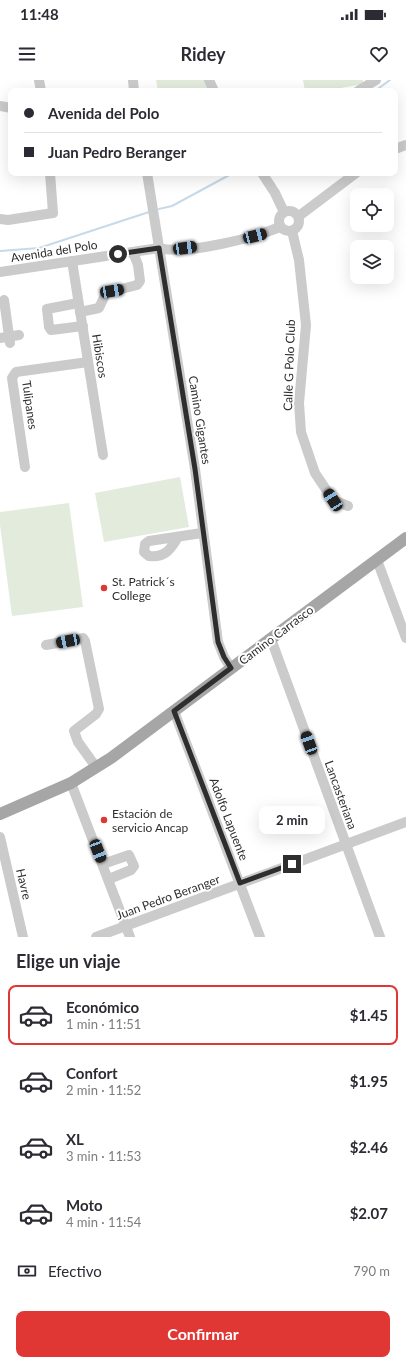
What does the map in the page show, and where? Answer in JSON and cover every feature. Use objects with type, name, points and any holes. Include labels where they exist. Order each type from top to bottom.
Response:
[{"type":"main road","name":"Camino Carrasco","points":[[0,814],[71,783],[96,767],[272,639],[406,538]]},
{"type":"street","points":[[363,88],[376,80]]},
{"type":"street","points":[[0,219],[8,220],[53,213],[50,176]]},
{"type":"street","name":"Camino Gigantes","points":[[147,176],[195,469],[202,533],[218,642],[224,657],[231,668]]},
{"type":"street","points":[[264,176],[275,193],[284,212]]},
{"type":"street","points":[[299,216],[352,176]]},
{"type":"street","points":[[284,212],[294,212],[299,216]]},
{"type":"street","points":[[284,212],[279,220],[280,227],[285,231],[292,231],[299,225],[299,216]]},
{"type":"street","name":"Avenida del Polo","points":[[0,272],[159,248],[170,250],[233,241],[266,233],[280,227]]},
{"type":"street","name":"Calle G Polo Club","points":[[292,231],[299,260],[306,325],[299,402],[301,432],[315,473],[333,500],[348,506]]},
{"type":"street","points":[[82,326],[51,330],[49,327],[47,309],[99,308],[104,295],[108,292],[137,286],[140,280],[138,266],[133,252]]},
{"type":"street","name":"Hibiscos","points":[[72,260],[103,455]]},
{"type":"street","points":[[4,300],[10,338]]},
{"type":"street","name":"Tulipanes","points":[[26,468],[12,378],[16,372],[88,362]]},
{"type":"street","points":[[178,537],[202,533]]},
{"type":"street","points":[[377,560],[406,638]]},
{"type":"street","points":[[46,645],[79,639],[85,641],[99,709],[96,714],[74,731],[78,742],[96,767]]},
{"type":"street","name":"Lancasteriana","points":[[272,639],[345,844],[380,937]]},
{"type":"street","name":"Adolfo Lapuente","points":[[174,711],[260,937]]},
{"type":"street","points":[[71,783],[130,937]]},
{"type":"street","name":"Juan Pedro Beranger","points":[[96,937],[406,822]]},
{"type":"street","name":"Havre","points":[[0,837],[22,937]]},
{"type":"street","points":[[103,864],[128,855],[134,866],[132,870],[109,879]]},
{"type":"green space","points":[[156,80],[210,80],[211,88],[157,88]]},
{"type":"green space","points":[[303,80],[363,80],[363,84],[341,88],[304,88]]},
{"type":"green space","points":[[180,477],[189,527],[104,542],[95,493]]},
{"type":"green space","points":[[69,503],[83,607],[12,616],[0,525],[0,512]]},
{"type":"waterway","points":[[379,88],[390,80]]},
{"type":"waterway","points":[[159,209],[172,206],[227,176]]},
{"type":"waterway","points":[[0,251],[39,248],[149,212]]},
{"type":"place","name":"St. Patrick´s College","points":[[104,588]]},
{"type":"place","name":"Estación de servicio Ancap","points":[[104,820]]},
{"type":"route","points":[[118,254],[159,248],[195,469],[200,520],[218,642],[224,657],[231,668],[174,711],[240,883],[292,864]]}]
